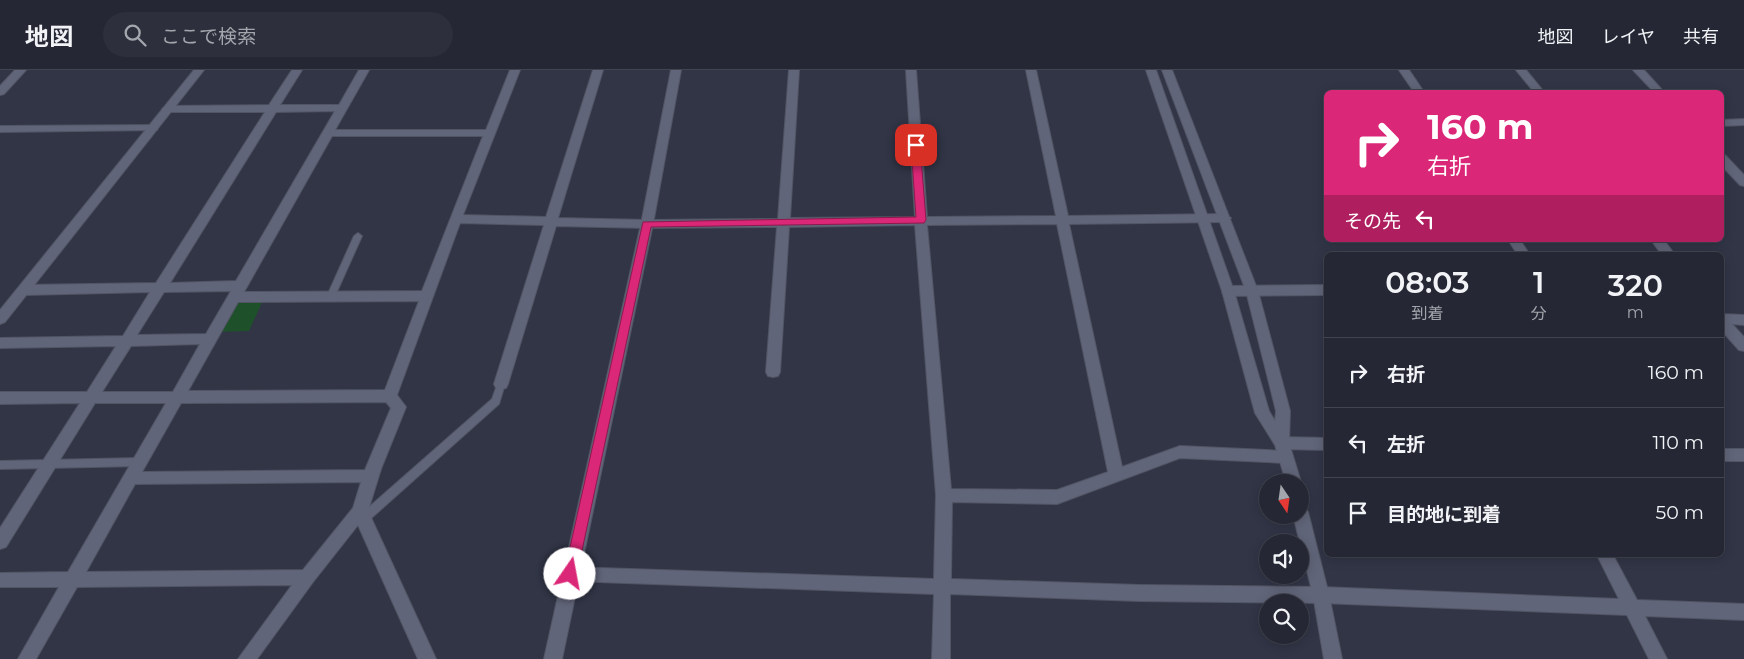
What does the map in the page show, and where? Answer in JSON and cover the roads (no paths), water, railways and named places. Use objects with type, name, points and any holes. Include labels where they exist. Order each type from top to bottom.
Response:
[{"type":"street","points":[[0,92],[21,70]]},
{"type":"street","points":[[0,319],[199,70]]},
{"type":"street","points":[[0,542],[297,70]]},
{"type":"street","points":[[27,659],[364,70]]},
{"type":"street","points":[[390,396],[455,219],[515,70]]},
{"type":"street","points":[[501,384],[598,70]]},
{"type":"street","points":[[553,659],[647,224],[676,70]]},
{"type":"street","points":[[773,372],[794,70]]},
{"type":"street","points":[[911,70],[921,220],[944,495],[944,585],[941,659]]},
{"type":"street","points":[[1031,70],[1116,474]]},
{"type":"street","points":[[1151,70],[1228,291],[1262,413],[1284,450]]},
{"type":"street","points":[[1167,70],[1252,290],[1283,411],[1284,450],[1291,474]]},
{"type":"street","points":[[1404,70],[1418,90]]},
{"type":"street","points":[[1521,70],[1537,90]]},
{"type":"street","points":[[1638,70],[1657,90]]},
{"type":"street","points":[[167,110],[342,108]]},
{"type":"street","points":[[1724,123],[1744,122]]},
{"type":"street","points":[[0,129],[153,128]]},
{"type":"street","points":[[328,133],[489,133]]},
{"type":"street","points":[[1724,161],[1742,178]]},
{"type":"street","points":[[455,219],[647,224],[1225,218]]},
{"type":"street","points":[[1659,242],[1667,252]]},
{"type":"street","points":[[25,290],[160,288],[331,296],[427,296]]},
{"type":"street","points":[[1228,291],[1324,290]]},
{"type":"street","points":[[1724,320],[1744,320]]},
{"type":"street","points":[[1724,323],[1744,346]]},
{"type":"street","points":[[0,342],[210,339]]},
{"type":"street","points":[[0,398],[390,396]]},
{"type":"street","points":[[247,659],[307,577],[362,515],[371,476],[399,407],[390,396]]},
{"type":"street","points":[[944,495],[1057,497],[1180,452],[1284,450],[1324,444]]},
{"type":"street","points":[[1724,455],[1744,455]]},
{"type":"street","points":[[131,478],[371,476]]},
{"type":"street","points":[[362,515],[427,659]]},
{"type":"street","points":[[1303,524],[1321,595],[1332,659]]},
{"type":"street","points":[[1606,557],[1658,659]]},
{"type":"street","points":[[570,574],[1139,592],[1321,595],[1744,612]]},
{"type":"street","points":[[0,580],[307,577]]},
{"type":"lane","points":[[331,296],[358,236]]},
{"type":"lane","points":[[362,515],[496,401],[501,384]]},
{"type":"lane","points":[[0,465],[139,462]]}]
